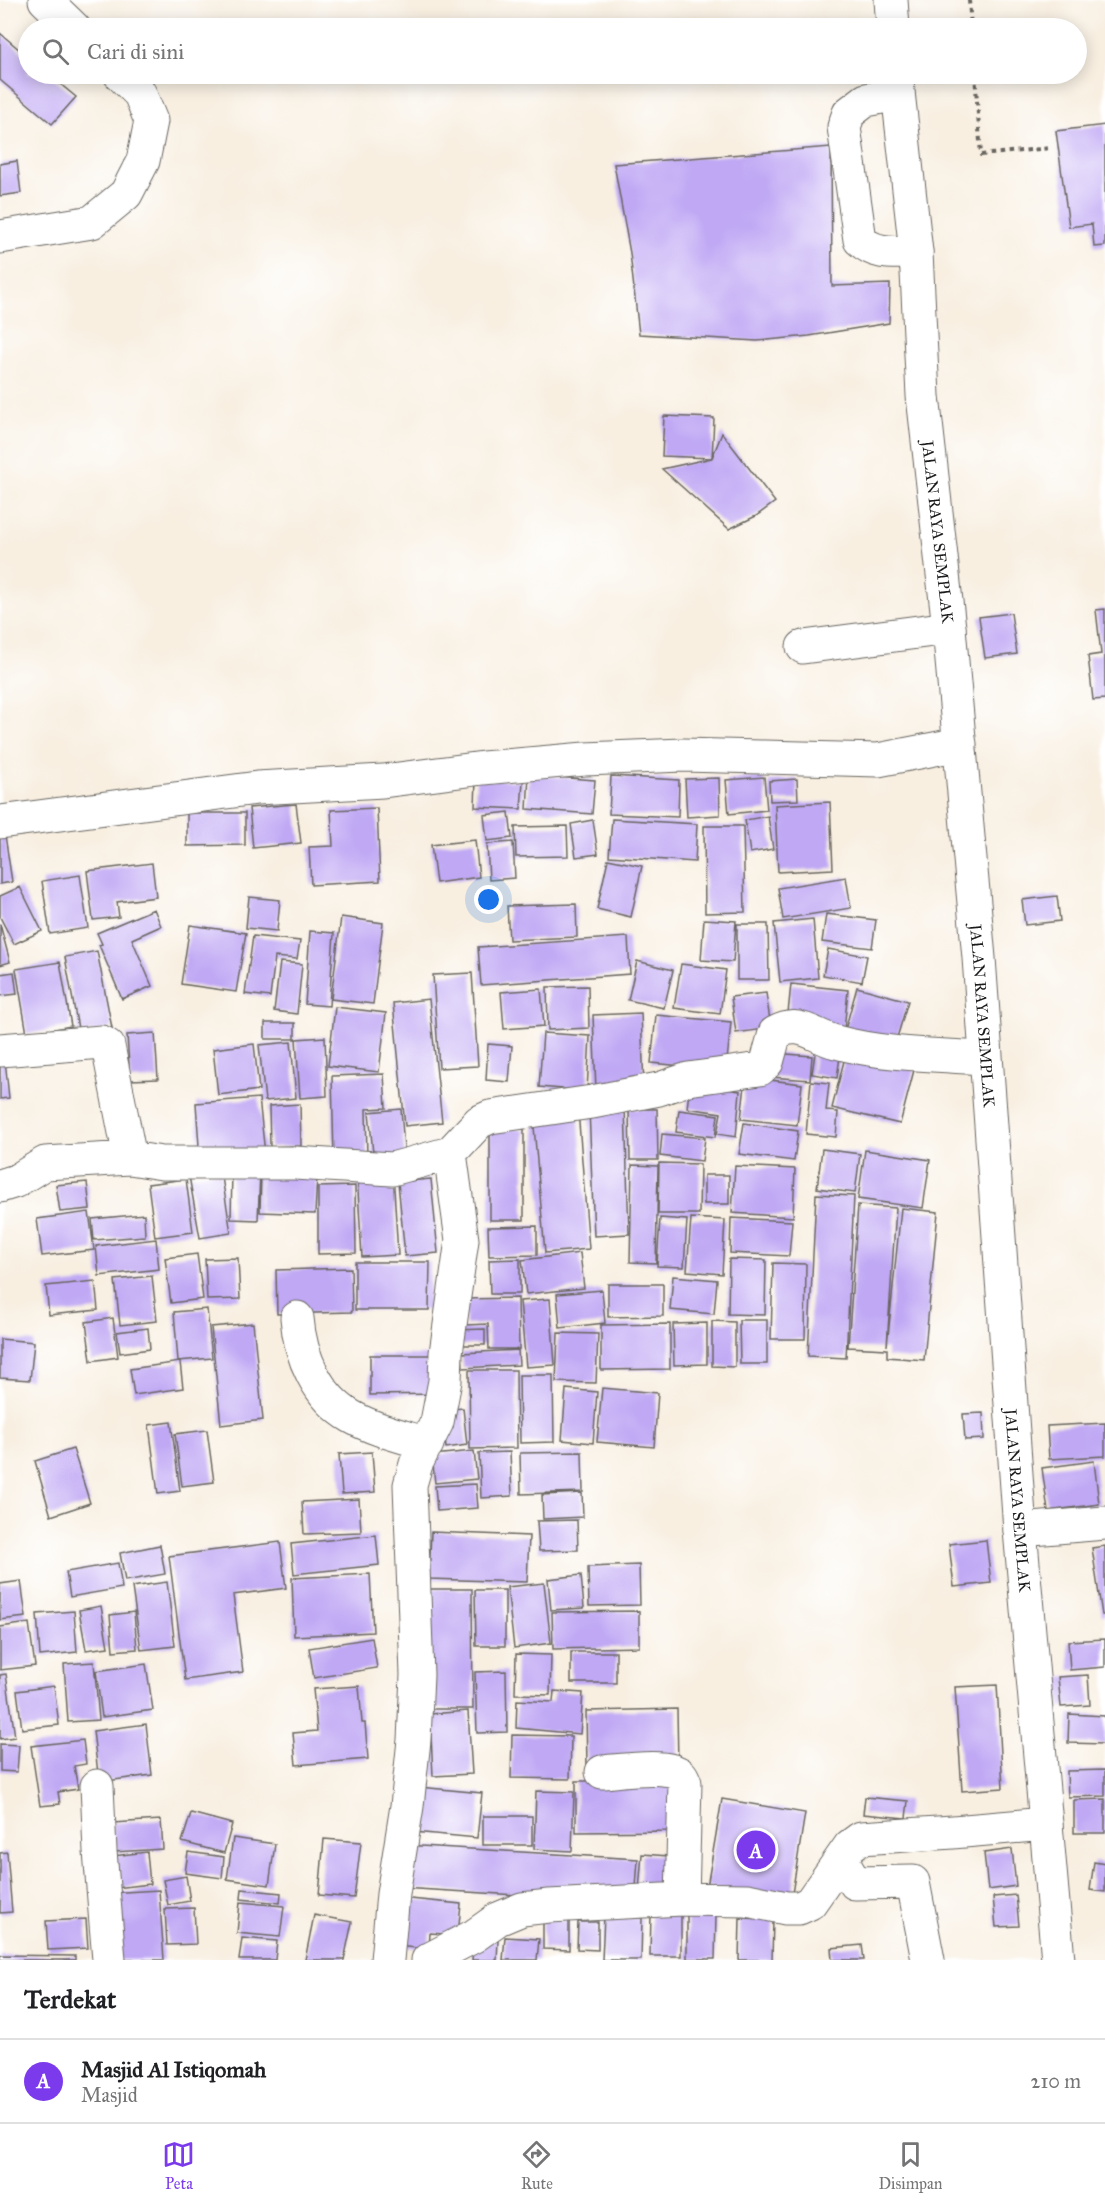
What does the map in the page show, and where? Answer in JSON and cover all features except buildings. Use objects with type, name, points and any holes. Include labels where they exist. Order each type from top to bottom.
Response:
[{"type":"street","points":[[45,0],[64,18]]},
{"type":"street","points":[[891,0],[892,18]]},
{"type":"street","points":[[0,237],[92,222],[126,194],[143,161],[151,121],[140,94],[130,84]]},
{"type":"street","points":[[897,84],[866,100],[849,113],[844,127],[860,240],[868,248],[880,252],[916,252]]},
{"type":"street","name":"JALAN RAYA SEMPLAK","points":[[897,84],[916,252],[923,396],[949,628],[979,958],[1020,1530],[1058,1960]]},
{"type":"street","points":[[803,647],[949,628]]},
{"type":"street","points":[[0,822],[257,788],[383,781],[542,762],[683,755],[878,760],[960,744]]},
{"type":"street","points":[[0,1186],[16,1181],[45,1163],[129,1158],[162,1162],[295,1163],[392,1169],[450,1153],[479,1122],[490,1116],[592,1102],[659,1089],[688,1079],[760,1069],[767,1062],[775,1033],[786,1027],[797,1027],[835,1042],[885,1052],[985,1058]]},
{"type":"street","points":[[0,1050],[102,1042],[108,1046],[129,1158]]},
{"type":"street","points":[[387,1960],[393,1894],[408,1795],[416,1697],[410,1485],[416,1464],[437,1422],[442,1402],[446,1381],[446,1353],[462,1240],[450,1153]]},
{"type":"street","points":[[297,1318],[298,1337],[308,1367],[322,1390],[335,1404],[350,1416],[371,1426],[427,1444]]},
{"type":"street","points":[[1020,1530],[1105,1523]]},
{"type":"street","points":[[602,1772],[658,1768],[681,1774],[685,1783],[682,1899]]},
{"type":"street","points":[[97,1786],[110,1960]]},
{"type":"street","points":[[428,1960],[474,1936],[498,1920],[522,1910],[549,1906],[682,1899],[747,1900],[786,1908],[799,1908],[810,1903],[850,1846],[861,1838],[952,1833],[1046,1824]]},
{"type":"street","points":[[841,1859],[855,1883],[913,1882],[928,1960]]},
{"type":"path","points":[[969,0],[970,18]]},
{"type":"path","points":[[976,84],[981,155],[1050,148]]},
{"type":"place","name":"Masjid Al Istiqomah","points":[[756,1850]]}]
